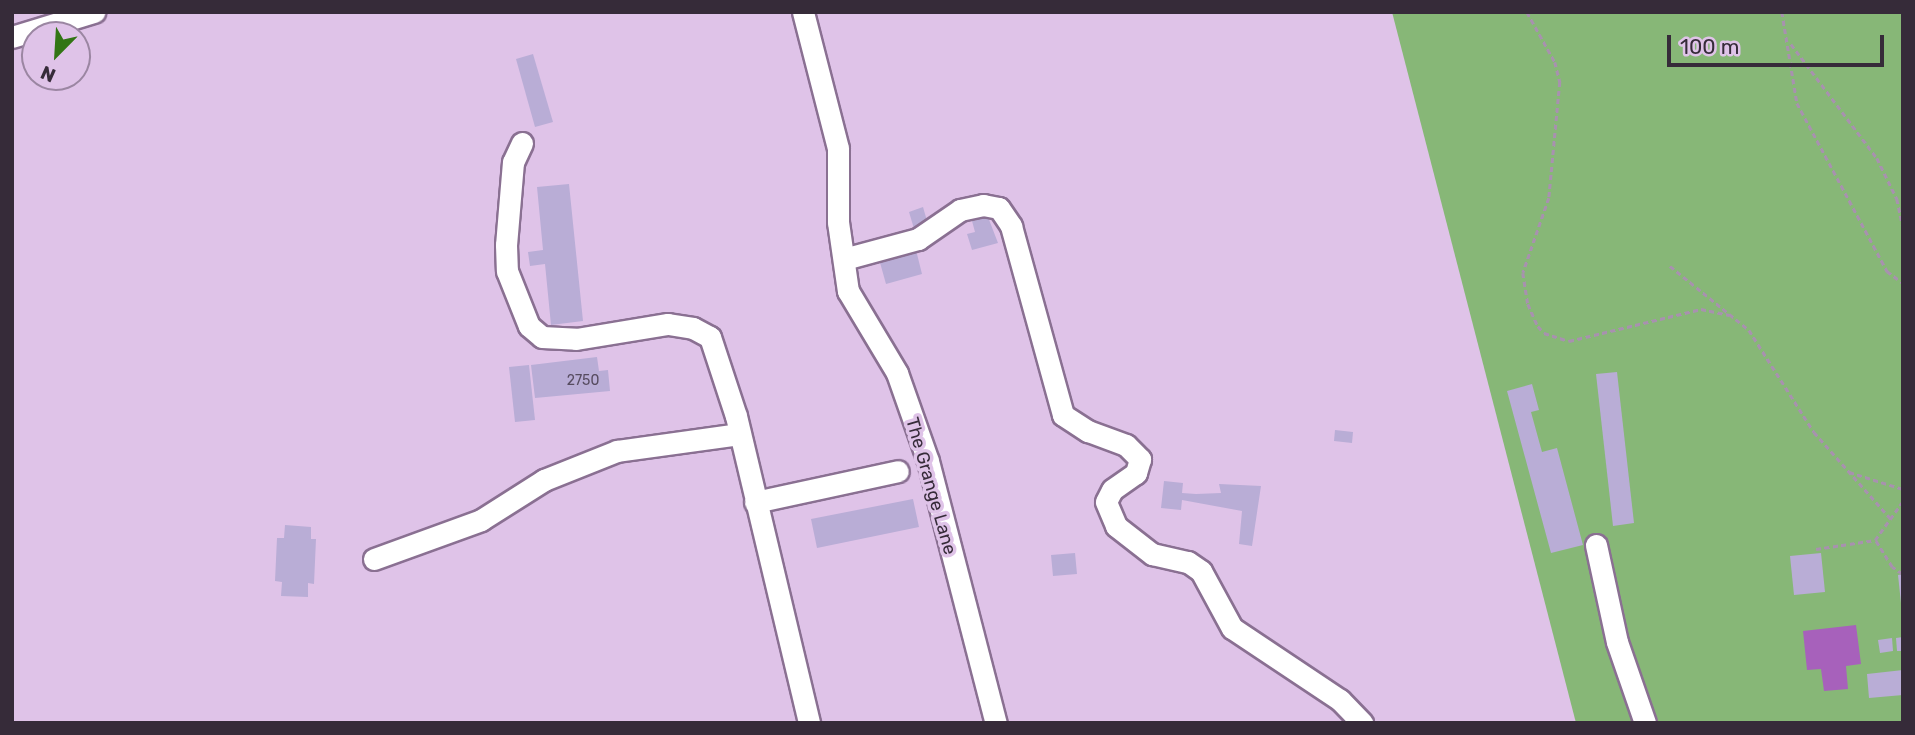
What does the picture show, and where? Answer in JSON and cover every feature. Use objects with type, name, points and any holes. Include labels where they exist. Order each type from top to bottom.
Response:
[{"type":"street","points":[[12,37],[94,12]]},
{"type":"street","name":"The Grange Lane","points":[[803,12],[838,148],[848,291],[897,373],[928,461],[996,723]]},
{"type":"street","points":[[522,143],[513,162],[506,245],[507,271],[529,326],[542,337],[576,339],[668,324],[693,328],[710,337],[740,434],[809,723]]},
{"type":"street","points":[[844,259],[918,239],[960,210],[983,205],[999,208],[1011,226],[1063,415],[1088,431],[1126,445],[1140,459],[1136,473],[1112,490],[1106,502],[1116,526],[1152,554],[1188,562],[1201,571],[1232,628],[1340,700],[1362,723]]},
{"type":"street","points":[[374,559],[481,520],[544,480],[617,451],[740,434]]},
{"type":"street","points":[[755,502],[898,471]]},
{"type":"street","points":[[1596,545],[1617,642],[1645,723]]},
{"type":"path","points":[[1527,12],[1555,62],[1560,82],[1549,198],[1523,274],[1528,304],[1538,326],[1544,333],[1569,341],[1701,309],[1729,315]]},
{"type":"path","points":[[1782,12],[1791,44],[1797,103],[1887,271],[1903,283]]},
{"type":"path","points":[[1791,44],[1877,158],[1898,199],[1903,227]]},
{"type":"path","points":[[1670,266],[1749,330],[1814,432],[1891,519]]},
{"type":"path","points":[[1847,471],[1903,489]]},
{"type":"path","points":[[1816,549],[1875,540],[1903,501]]},
{"type":"path","points":[[1875,540],[1892,567],[1902,574]]},
{"type":"green space","points":[[1392,12],[1903,12],[1903,723],[1576,723]]},
{"type":"shaded area","points":[[1856,625],[1861,664],[1846,666],[1848,689],[1824,691],[1821,669],[1807,670],[1803,631]]},
{"type":"building","points":[[533,54],[553,122],[535,127],[516,59]]},
{"type":"building","points":[[569,184],[583,321],[551,325],[545,264],[530,266],[528,252],[543,250],[537,187]]},
{"type":"building","points":[[923,207],[929,228],[915,232],[909,212]]},
{"type":"building","points":[[988,217],[998,243],[972,250],[967,234],[975,232],[972,221]]},
{"type":"building","points":[[916,250],[922,274],[886,284],[879,259]]},
{"type":"building","points":[[597,357],[599,371],[608,370],[610,391],[535,398],[531,365]]},
{"type":"building","points":[[529,365],[535,420],[515,422],[509,367]]},
{"type":"building","points":[[1617,372],[1634,523],[1613,526],[1596,374]]},
{"type":"building","points":[[1532,384],[1539,410],[1531,412],[1542,452],[1557,448],[1583,545],[1551,553],[1507,391]]},
{"type":"building","points":[[1335,430],[1353,432],[1352,443],[1334,441]]},
{"type":"building","points":[[1164,481],[1183,483],[1182,493],[1196,494],[1221,493],[1219,484],[1261,486],[1252,546],[1239,544],[1242,511],[1182,500],[1181,510],[1161,508]]},
{"type":"building","points":[[913,499],[919,527],[817,548],[811,519]]},
{"type":"building","points":[[285,525],[311,527],[311,539],[316,539],[314,584],[308,583],[308,597],[281,596],[282,582],[275,581],[277,538],[284,538]]},
{"type":"building","points":[[1075,553],[1077,574],[1053,576],[1051,555]]},
{"type":"building","points":[[1821,553],[1825,592],[1794,595],[1790,556]]},
{"type":"building","points":[[1903,574],[1903,603],[1901,603],[1898,575]]},
{"type":"building","points":[[1903,637],[1903,651],[1897,651],[1896,638]]},
{"type":"building","points":[[1892,638],[1893,651],[1880,653],[1878,640]]},
{"type":"building","points":[[1903,670],[1903,695],[1869,698],[1867,674]]}]
